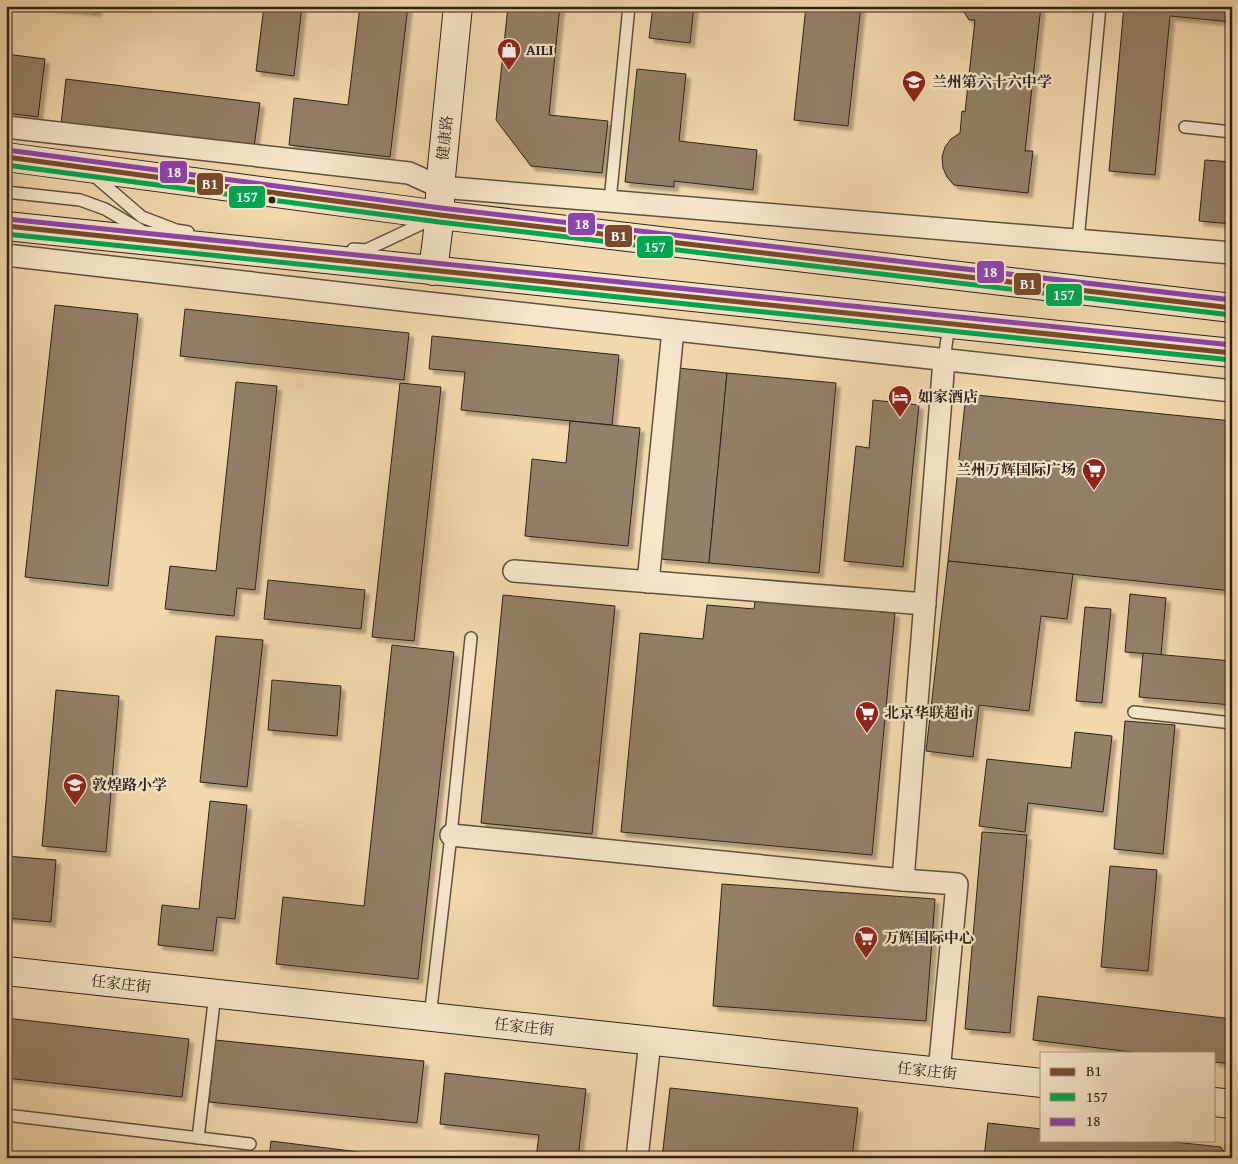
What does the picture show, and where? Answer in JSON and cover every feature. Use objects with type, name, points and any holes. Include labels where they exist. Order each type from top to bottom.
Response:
[{"type":"main road","name":"健康路","points":[[433,271],[440,214],[440,187],[458,6]]},
{"type":"main road","points":[[6,157],[440,214],[1232,308]]},
{"type":"main road","points":[[6,226],[1232,353]]},
{"type":"main road","name":"任家庄街","points":[[6,971],[1040,1083]]},
{"type":"main road","points":[[1216,1102],[1232,1104]]},
{"type":"street","points":[[6,127],[409,172],[440,187],[1232,253]]},
{"type":"street","points":[[6,255],[944,360],[1232,390]]},
{"type":"street","points":[[648,582],[673,330]]},
{"type":"street","points":[[903,880],[944,360]]},
{"type":"street","points":[[514,571],[925,604]]},
{"type":"street","points":[[451,834],[957,884],[939,1072]]},
{"type":"street","points":[[637,1158],[650,1041]]},
{"type":"lane","points":[[610,201],[629,6]]},
{"type":"lane","points":[[1078,240],[1100,6]]},
{"type":"lane","points":[[1185,127],[1232,132]]},
{"type":"lane","points":[[85,168],[142,217],[176,230],[366,250],[440,214]]},
{"type":"lane","points":[[6,192],[80,200],[105,209],[162,243]]},
{"type":"lane","points":[[944,360],[949,324]]},
{"type":"lane","points":[[430,1016],[471,638]]},
{"type":"lane","points":[[1134,712],[1232,723]]},
{"type":"lane","points":[[198,1138],[215,994]]},
{"type":"lane","points":[[6,1115],[250,1144]]},
{"type":"building","points":[[97,6],[97,12],[48,7]]},
{"type":"building","points":[[264,6],[302,6],[294,76],[256,71]]},
{"type":"building","points":[[360,6],[408,6],[390,157],[289,145],[294,98],[348,105]]},
{"type":"building","points":[[508,6],[560,6],[549,115],[608,121],[602,173],[531,166],[496,120]]},
{"type":"building","points":[[653,6],[694,6],[690,43],[649,38]]},
{"type":"building","points":[[806,6],[861,6],[848,126],[794,120]]},
{"type":"building","points":[[960,6],[1041,6],[1025,151],[1033,151],[1028,193],[954,185],[947,177],[943,168],[942,157],[945,147],[951,139],[960,133],[962,111],[965,112],[975,20],[969,20]]},
{"type":"building","points":[[1124,6],[1232,6],[1232,22],[1170,16],[1155,175],[1109,171]]},
{"type":"building","points":[[6,54],[45,59],[38,117],[6,113]]},
{"type":"building","points":[[637,69],[686,74],[679,141],[757,150],[753,190],[674,181],[674,187],[625,182]]},
{"type":"building","points":[[66,79],[260,103],[254,147],[61,124]]},
{"type":"building","points":[[1205,160],[1232,162],[1232,224],[1199,221]]},
{"type":"building","points":[[55,305],[138,314],[108,586],[25,577]]},
{"type":"building","points":[[185,309],[409,333],[404,380],[180,356]]},
{"type":"building","points":[[432,336],[619,355],[612,425],[461,410],[465,372],[429,369]]},
{"type":"building","points":[[678,368],[727,373],[709,563],[660,559]]},
{"type":"building","points":[[727,373],[836,383],[819,573],[709,563]]},
{"type":"building","points":[[236,382],[277,386],[255,590],[237,588],[234,616],[165,609],[170,566],[216,571]]},
{"type":"building","points":[[400,383],[441,387],[414,641],[372,637]]},
{"type":"building","name":"兰州万辉国际广场","points":[[966,394],[1232,421],[1232,591],[948,561]]},
{"type":"building","points":[[873,400],[919,405],[903,567],[844,561],[856,446],[869,448]]},
{"type":"building","points":[[570,421],[640,428],[628,546],[525,536],[532,459],[566,463]]},
{"type":"building","points":[[948,561],[1073,574],[1067,619],[1041,616],[1029,711],[979,705],[973,757],[926,751]]},
{"type":"building","points":[[268,580],[365,590],[361,629],[264,619]]},
{"type":"building","points":[[1130,594],[1166,598],[1161,655],[1125,652]]},
{"type":"building","points":[[503,595],[615,606],[592,834],[481,823]]},
{"type":"building","points":[[755,601],[895,613],[872,855],[621,832],[640,633],[703,639],[707,605],[754,609]]},
{"type":"building","points":[[1085,607],[1111,609],[1102,703],[1076,701]]},
{"type":"building","points":[[216,636],[263,640],[247,787],[200,782]]},
{"type":"building","points":[[392,645],[454,652],[418,979],[276,964],[283,897],[364,906]]},
{"type":"building","points":[[1143,653],[1232,661],[1232,705],[1139,697]]},
{"type":"building","points":[[272,680],[341,686],[337,736],[268,730]]},
{"type":"building","points":[[56,690],[119,696],[106,852],[42,846]]},
{"type":"building","points":[[1125,721],[1175,725],[1163,854],[1114,849]]},
{"type":"building","points":[[1075,732],[1112,736],[1103,812],[1028,803],[1025,832],[979,826],[987,759],[1071,768]]},
{"type":"building","points":[[210,801],[247,805],[235,919],[217,917],[213,951],[158,945],[162,905],[199,909]]},
{"type":"building","points":[[982,832],[1027,835],[1010,1033],[965,1029]]},
{"type":"building","points":[[6,856],[56,860],[51,922],[6,918]]},
{"type":"building","points":[[1110,866],[1157,870],[1148,971],[1101,967]]},
{"type":"building","points":[[722,884],[935,899],[926,1021],[713,1006]]},
{"type":"building","points":[[1038,996],[1232,1019],[1232,1064],[1216,1062],[1216,1052],[1132,1052],[1033,1040]]},
{"type":"building","points":[[6,1018],[189,1039],[182,1097],[6,1078]]},
{"type":"building","points":[[215,1040],[424,1061],[417,1123],[209,1102]]},
{"type":"building","points":[[445,1073],[586,1089],[578,1158],[536,1158],[539,1135],[440,1124]]},
{"type":"building","points":[[670,1088],[858,1108],[852,1158],[662,1158]]},
{"type":"building","points":[[988,1123],[1040,1129],[1040,1142],[1175,1142],[1221,1147],[1228,1158],[984,1158]]},
{"type":"building","points":[[271,1141],[407,1158],[269,1158]]},
{"type":"transit line","name":"18","points":[[7,150],[441,208],[1232,300]]},
{"type":"transit line","name":"B1","points":[[6,157],[440,215],[1232,308]]},
{"type":"transit line","name":"157","points":[[6,165],[439,222],[1231,315]]},
{"type":"transit line","name":"18","points":[[7,219],[1232,345]]},
{"type":"transit line","name":"B1","points":[[6,226],[1232,353]]},
{"type":"transit line","name":"157","points":[[6,234],[1231,360]]},
{"type":"place","name":"AILI","points":[[509,71]]},
{"type":"place","name":"兰州第六十六中学","points":[[914,103]]},
{"type":"place","name":"如家酒店","points":[[900,418]]},
{"type":"place","name":"兰州万辉国际广场","points":[[1094,491]]},
{"type":"place","name":"北京华联超市","points":[[867,734]]},
{"type":"place","name":"敦煌路小学","points":[[75,806]]},
{"type":"place","name":"万辉国际中心","points":[[866,959]]}]
